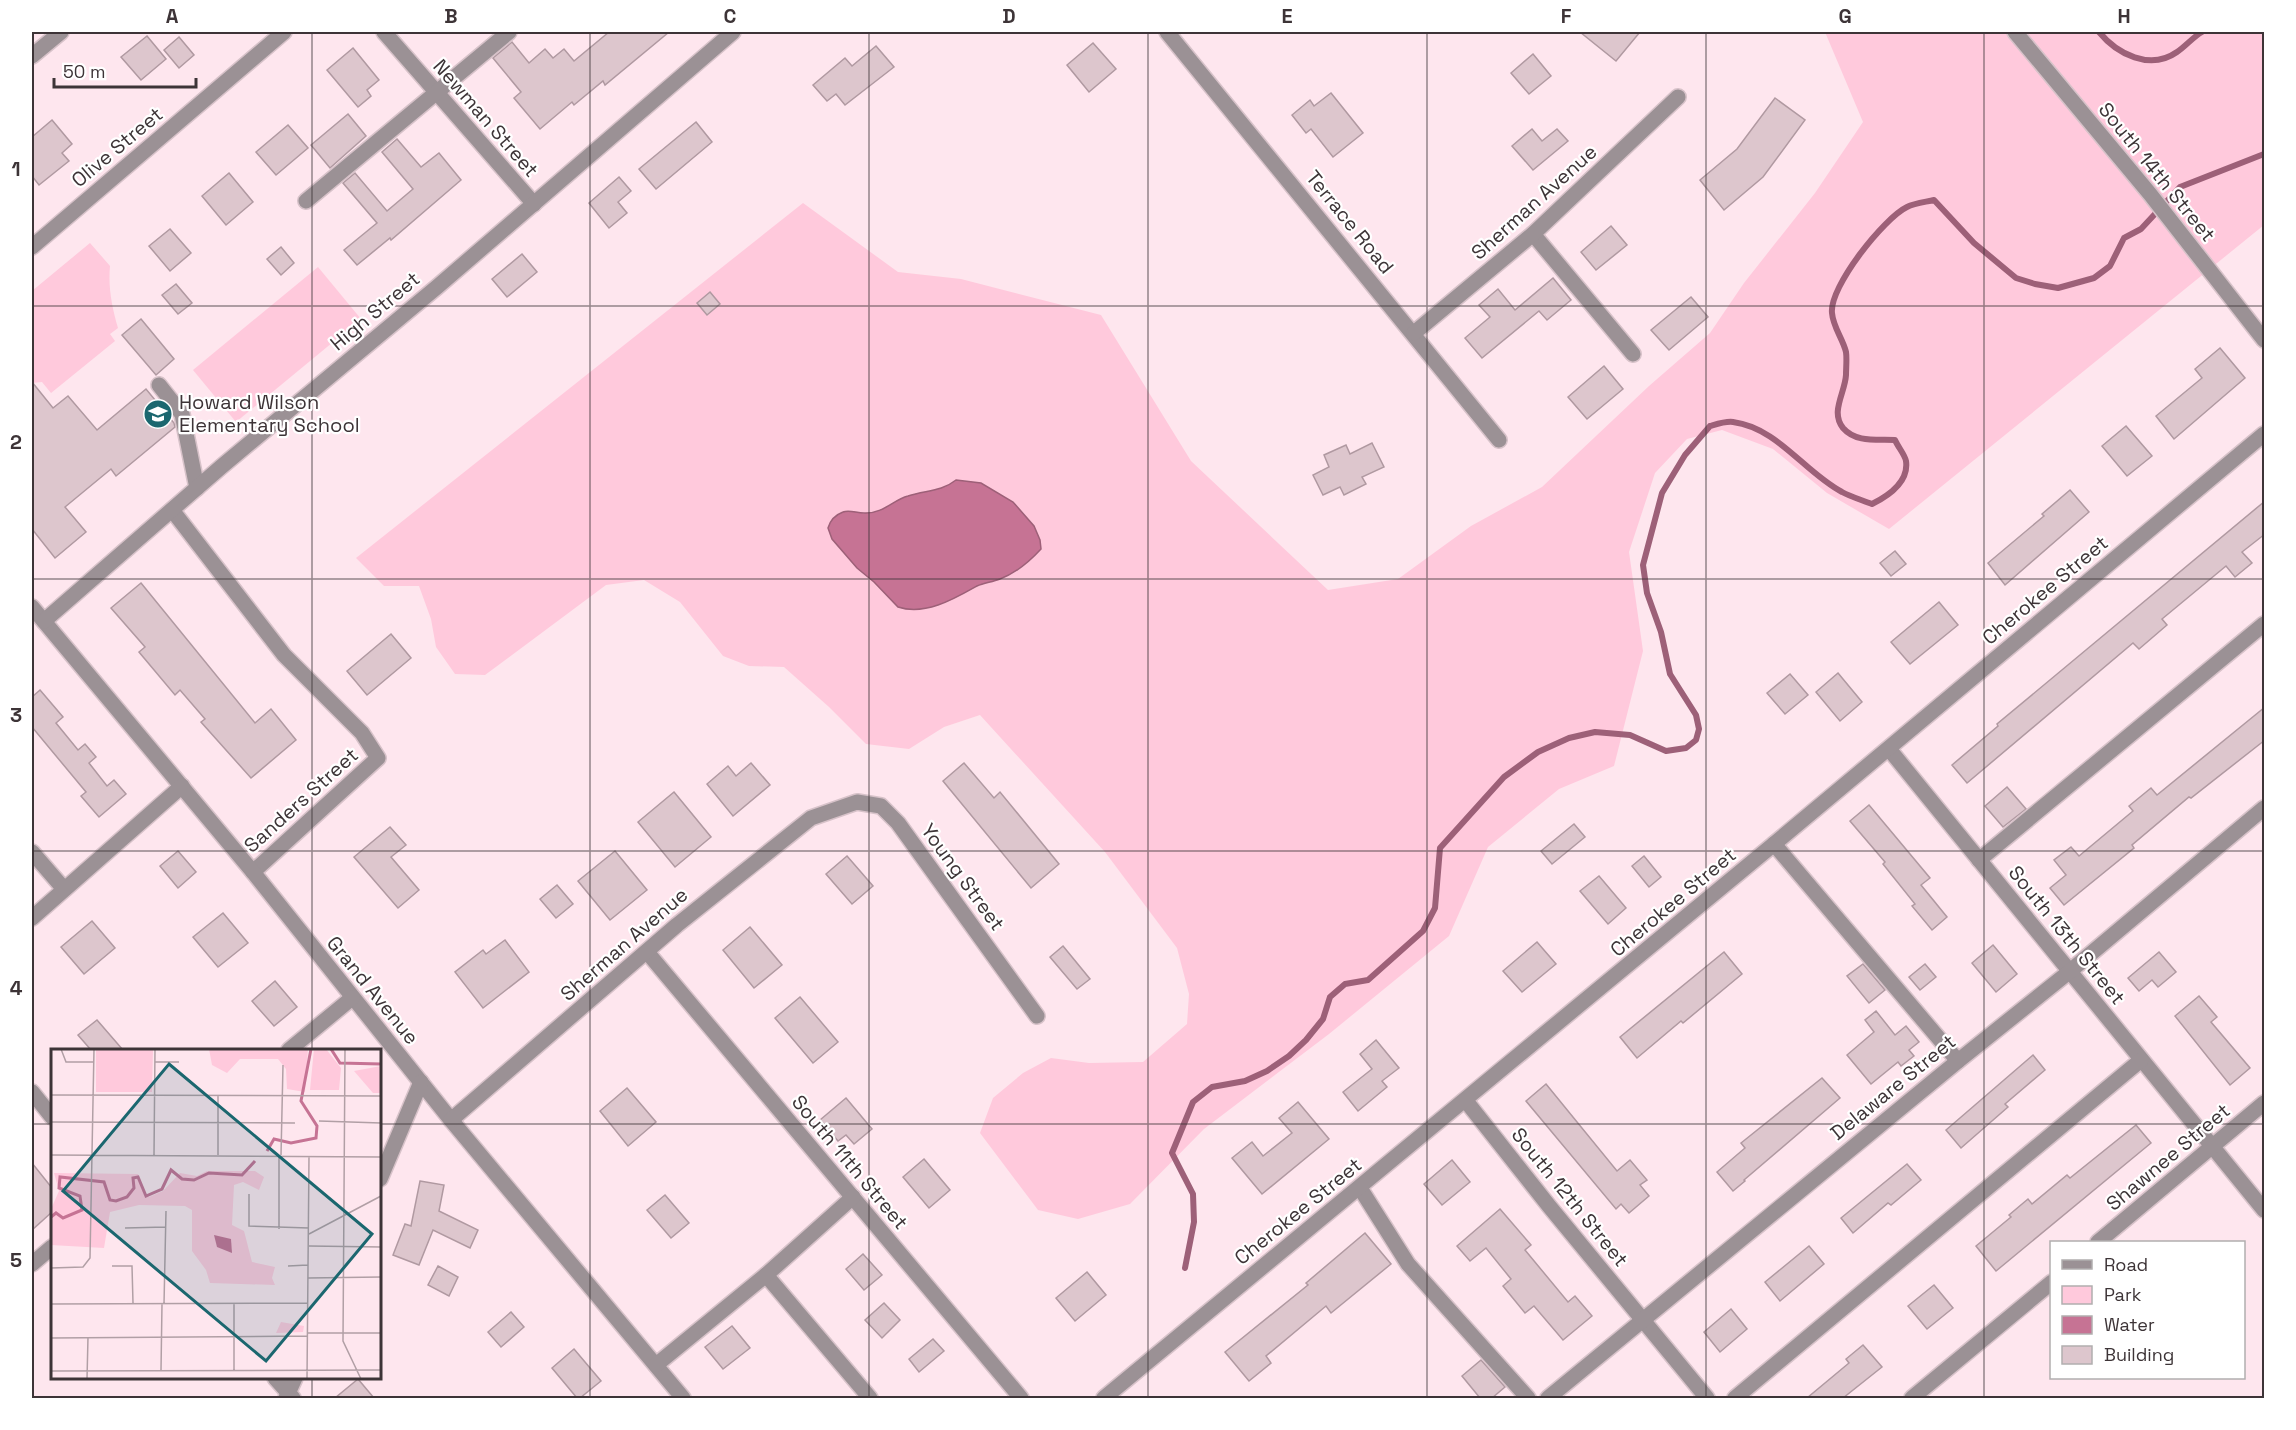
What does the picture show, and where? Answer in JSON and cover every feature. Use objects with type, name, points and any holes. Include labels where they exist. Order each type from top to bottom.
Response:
[{"type":"street","points":[[32,56],[61,32]]},
{"type":"street","name":"Olive Street","points":[[32,247],[284,32]]},
{"type":"street","name":"Newman Street","points":[[384,32],[534,204]]},
{"type":"street","points":[[306,201],[509,32]]},
{"type":"street","name":"High Street","points":[[44,621],[733,32]]},
{"type":"street","name":"Terrace Road","points":[[1167,32],[1414,333],[1498,440]]},
{"type":"street","name":"South 14th Street","points":[[2015,32],[2150,194],[2265,340]]},
{"type":"street","name":"Sherman Avenue","points":[[1414,333],[1533,234],[1678,97]]},
{"type":"street","points":[[1533,234],[1632,354]]},
{"type":"street","points":[[159,385],[182,414],[198,489]]},
{"type":"street","name":"Cherokee Street","points":[[1104,1398],[1466,1101],[2265,434]]},
{"type":"street","name":"Sanders Street","points":[[172,510],[284,655],[362,733],[378,758],[253,872]]},
{"type":"street","name":"Grand Avenue","points":[[32,607],[253,872],[451,1120],[683,1398]]},
{"type":"street","points":[[1979,860],[2265,624]]},
{"type":"street","name":"South 13th Street","points":[[1889,749],[2265,1210]]},
{"type":"street","points":[[32,918],[182,786]]},
{"type":"street","name":"Young Street","points":[[832,811],[857,802],[881,806],[898,823],[1037,1016]]},
{"type":"street","name":"Delaware Street","points":[[1548,1398],[2069,972],[2265,808]]},
{"type":"street","name":"Sherman Avenue","points":[[451,1120],[771,849],[811,818],[832,811]]},
{"type":"street","points":[[1774,844],[1958,1061]]},
{"type":"street","points":[[32,852],[64,889]]},
{"type":"street","name":"South 11th Street","points":[[647,952],[1021,1398]]},
{"type":"street","points":[[290,1049],[352,998]]},
{"type":"street","points":[[1735,1398],[2141,1060]]},
{"type":"street","points":[[381,1177],[421,1082]]},
{"type":"street","points":[[32,1092],[51,1116]]},
{"type":"street","name":"South 12th Street","points":[[1466,1101],[1641,1320],[1707,1398]]},
{"type":"street","name":"Shawnee Street","points":[[2099,1241],[2265,1103]]},
{"type":"street","points":[[1359,1188],[1408,1264],[1528,1398]]},
{"type":"street","points":[[656,1365],[766,1275],[853,1197]]},
{"type":"street","points":[[32,1264],[51,1248]]},
{"type":"street","points":[[766,1275],[870,1398]]},
{"type":"street","points":[[1912,1398],[2050,1284]]},
{"type":"street","points":[[276,1379],[289,1397]]},
{"type":"street","points":[[289,1397],[294,1379]]},
{"type":"green space","points":[[1825,32],[2264,32],[2264,225],[1889,529],[1827,493],[1773,449],[1722,430],[1687,439],[1655,473],[1629,552],[1643,651],[1614,766],[1559,789],[1488,847],[1449,936],[1329,1034],[1204,1129],[1130,1204],[1078,1219],[1038,1210],[980,1133],[993,1098],[1023,1073],[1051,1058],[1089,1063],[1143,1062],[1187,1024],[1189,994],[1177,948],[1105,852],[980,715],[944,727],[909,749],[866,744],[784,667],[749,666],[723,656],[680,602],[644,580],[606,585],[485,675],[455,674],[436,647],[431,619],[419,586],[384,586],[356,558],[803,203],[898,272],[961,279],[1101,315],[1191,461],[1328,590],[1398,579],[1471,526],[1542,487],[1649,386],[1710,333],[1744,283],[1815,193],[1863,122]]},
{"type":"green space","points":[[90,243],[110,266],[111,297],[118,328],[110,334],[115,341],[51,393],[42,382],[32,383],[32,291]]},
{"type":"green space","points":[[318,267],[361,319],[236,422],[193,370]]},
{"type":"water","points":[[956,480],[981,483],[1013,502],[1034,526],[1041,549],[1012,573],[977,586],[949,601],[929,608],[898,607],[857,568],[832,539],[829,525],[843,512],[878,511],[903,498],[939,489]]},
{"type":"building","points":[[609,32],[669,32],[605,85],[603,81],[574,105],[572,102],[540,129],[514,98],[521,92],[493,58],[512,42],[529,63],[545,49],[553,58],[564,49],[574,61]]},
{"type":"building","points":[[1580,32],[1640,32],[1616,61]]},
{"type":"building","points":[[147,36],[166,59],[141,80],[121,57]]},
{"type":"building","points":[[179,37],[194,55],[179,68],[164,50]]},
{"type":"building","points":[[1093,43],[1116,69],[1089,92],[1067,65]]},
{"type":"building","points":[[876,46],[894,67],[845,105],[836,94],[827,101],[813,85],[845,58],[852,66]]},
{"type":"building","points":[[353,48],[379,80],[367,90],[371,96],[358,107],[327,70]]},
{"type":"building","points":[[1533,54],[1551,76],[1529,94],[1511,73]]},
{"type":"building","points":[[1331,93],[1363,133],[1333,157],[1311,129],[1306,133],[1292,115],[1310,100],[1314,106]]},
{"type":"building","points":[[1775,98],[1805,120],[1763,177],[1724,210],[1700,180],[1737,149]]},
{"type":"building","points":[[348,114],[366,136],[330,168],[311,145]]},
{"type":"building","points":[[52,120],[72,144],[62,153],[69,161],[39,185],[32,176],[32,137]]},
{"type":"building","points":[[696,122],[712,142],[656,189],[639,169]]},
{"type":"building","points":[[288,125],[308,148],[276,175],[256,152]]},
{"type":"building","points":[[1532,129],[1542,141],[1557,129],[1568,141],[1533,170],[1512,146]]},
{"type":"building","points":[[397,139],[421,167],[439,153],[461,180],[391,240],[390,238],[357,265],[344,250],[377,223],[343,183],[355,173],[387,211],[413,189],[382,152]]},
{"type":"building","points":[[229,173],[253,202],[226,225],[202,196]]},
{"type":"building","points":[[619,177],[631,191],[618,202],[627,213],[609,228],[589,203]]},
{"type":"building","points":[[1611,226],[1627,245],[1596,270],[1581,252]]},
{"type":"building","points":[[170,229],[191,253],[170,271],[149,246]]},
{"type":"building","points":[[281,247],[294,263],[281,275],[267,259]]},
{"type":"building","points":[[522,254],[537,272],[507,297],[492,279]]},
{"type":"building","points":[[1553,278],[1571,300],[1547,320],[1539,311],[1482,358],[1465,338],[1490,317],[1479,305],[1498,289],[1515,310]]},
{"type":"building","points":[[176,284],[192,303],[178,314],[162,295]]},
{"type":"building","points":[[710,292],[720,304],[707,315],[697,303]]},
{"type":"building","points":[[1691,297],[1708,317],[1669,350],[1651,330]]},
{"type":"building","points":[[141,319],[174,359],[156,375],[122,335]]},
{"type":"building","points":[[2220,348],[2245,378],[2174,439],[2156,416],[2202,378],[2195,369]]},
{"type":"building","points":[[1604,366],[1623,389],[1587,419],[1568,397]]},
{"type":"building","name":"Howard Wilson Elementary School","points":[[32,382],[53,408],[68,396],[97,430],[146,389],[175,427],[116,476],[111,469],[65,507],[86,532],[55,558],[32,529]]},
{"type":"building","points":[[2126,426],[2152,456],[2127,476],[2102,446]]},
{"type":"building","points":[[1372,443],[1384,467],[1362,477],[1366,484],[1344,495],[1340,487],[1323,495],[1313,475],[1329,467],[1324,455],[1346,445],[1350,454]]},
{"type":"building","points":[[2070,490],[2089,512],[2005,585],[1988,563],[2044,516],[2042,514]]},
{"type":"building","points":[[2265,501],[2265,534],[2242,552],[2252,563],[2235,577],[2226,566],[2162,619],[2167,625],[2139,649],[2133,643],[1967,783],[1952,765],[1998,726],[1997,724]]},
{"type":"building","points":[[1895,551],[1906,564],[1891,576],[1880,563]]},
{"type":"building","points":[[141,583],[255,723],[271,709],[296,740],[251,778],[201,722],[205,719],[180,690],[175,695],[139,652],[145,647],[111,608]]},
{"type":"building","points":[[1939,602],[1958,625],[1910,664],[1891,642]]},
{"type":"building","points":[[391,634],[411,658],[367,695],[347,671]]},
{"type":"building","points":[[1838,673],[1862,702],[1840,721],[1816,692]]},
{"type":"building","points":[[1790,674],[1808,695],[1785,714],[1767,693]]},
{"type":"building","points":[[40,690],[63,717],[56,723],[78,750],[85,744],[96,757],[89,763],[107,786],[114,780],[126,794],[99,817],[81,796],[86,792],[32,727],[32,697]]},
{"type":"building","points":[[2265,707],[2265,740],[2191,798],[2189,797],[2132,845],[2134,848],[2064,905],[2050,888],[2066,875],[2054,860],[2071,847],[2079,856],[2133,811],[2129,806],[2151,788],[2157,795]]},
{"type":"building","points":[[751,763],[770,785],[733,816],[707,784],[728,766],[736,776]]},
{"type":"building","points":[[964,763],[994,798],[1000,792],[1059,864],[1031,888],[943,781]]},
{"type":"building","points":[[2007,787],[2026,809],[2003,827],[1985,806]]},
{"type":"building","points":[[674,792],[711,837],[675,867],[638,822]]},
{"type":"building","points":[[1869,805],[1930,878],[1921,885],[1947,917],[1932,930],[1912,906],[1915,904],[1883,864],[1885,862],[1850,821]]},
{"type":"building","points":[[1574,824],[1585,837],[1552,864],[1541,851]]},
{"type":"building","points":[[390,827],[406,845],[391,857],[419,890],[398,908],[354,857]]},
{"type":"building","points":[[178,851],[196,872],[178,888],[160,866]]},
{"type":"building","points":[[615,851],[647,890],[610,920],[578,881]]},
{"type":"building","points":[[847,856],[873,886],[852,904],[826,874]]},
{"type":"building","points":[[1644,856],[1661,877],[1649,887],[1632,866]]},
{"type":"building","points":[[1599,876],[1626,908],[1608,924],[1580,891]]},
{"type":"building","points":[[557,885],[573,904],[556,918],[540,899]]},
{"type":"building","points":[[223,913],[248,943],[218,967],[193,937]]},
{"type":"building","points":[[92,921],[115,948],[84,974],[61,947]]},
{"type":"building","points":[[750,927],[782,965],[754,988],[723,950]]},
{"type":"building","points":[[505,940],[529,972],[483,1008],[455,972],[483,950],[486,954]]},
{"type":"building","points":[[1537,942],[1556,964],[1522,992],[1503,971]]},
{"type":"building","points":[[1993,945],[2017,974],[1996,992],[1972,963]]},
{"type":"building","points":[[1063,946],[1090,979],[1077,989],[1050,957]]},
{"type":"building","points":[[1724,952],[1742,974],[1637,1058],[1620,1037]]},
{"type":"building","points":[[2159,952],[2176,972],[2158,987],[2152,980],[2139,991],[2128,978]]},
{"type":"building","points":[[1863,964],[1885,990],[1869,1003],[1847,976]]},
{"type":"building","points":[[1925,964],[1936,977],[1920,990],[1909,977]]},
{"type":"building","points":[[275,981],[297,1007],[274,1026],[252,1001]]},
{"type":"building","points":[[2199,996],[2217,1017],[2211,1022],[2250,1068],[2230,1085],[2175,1016]]},
{"type":"building","points":[[800,997],[838,1042],[813,1063],[775,1018]]},
{"type":"building","points":[[1876,1011],[1895,1035],[1906,1026],[1919,1042],[1909,1050],[1914,1056],[1901,1066],[1898,1062],[1871,1084],[1847,1055],[1874,1032],[1865,1020]]},
{"type":"building","points":[[97,1020],[122,1049],[90,1049],[78,1035]]},
{"type":"building","points":[[1376,1040],[1399,1068],[1382,1081],[1387,1087],[1358,1111],[1343,1092],[1372,1069],[1360,1054]]},
{"type":"building","points":[[2033,1055],[2045,1070],[2005,1104],[2008,1107],[1961,1148],[1946,1130]]},
{"type":"building","points":[[1822,1078],[1840,1098],[1733,1191],[1717,1172],[1745,1148],[1741,1143]]},
{"type":"building","points":[[1546,1084],[1617,1171],[1630,1160],[1647,1180],[1640,1185],[1649,1196],[1629,1213],[1621,1204],[1616,1209],[1526,1101]]},
{"type":"building","points":[[627,1088],[656,1122],[628,1146],[600,1111]]},
{"type":"building","points":[[846,1098],[872,1129],[854,1144],[846,1135],[838,1141],[820,1120]]},
{"type":"building","points":[[1298,1102],[1329,1139],[1262,1194],[1232,1158],[1252,1142],[1263,1156],[1292,1133],[1279,1118]]},
{"type":"building","points":[[2136,1125],[2151,1143],[1996,1271],[1976,1246],[2011,1217],[2009,1215],[2028,1199],[2032,1204],[2067,1175],[2070,1178]]},
{"type":"building","points":[[924,1159],[950,1190],[929,1208],[903,1177]]},
{"type":"building","points":[[1452,1160],[1470,1182],[1442,1205],[1424,1184]]},
{"type":"building","points":[[32,1163],[51,1187],[51,1213],[32,1230]]},
{"type":"building","points":[[1907,1164],[1921,1180],[1891,1205],[1888,1203],[1853,1233],[1841,1218]]},
{"type":"building","points":[[420,1181],[444,1185],[439,1211],[478,1230],[470,1248],[433,1230],[419,1265],[393,1255],[405,1224],[411,1226]]},
{"type":"building","points":[[665,1195],[689,1223],[671,1238],[647,1210]]},
{"type":"building","points":[[1500,1209],[1531,1245],[1525,1250],[1568,1302],[1575,1296],[1592,1316],[1563,1340],[1534,1306],[1525,1313],[1503,1286],[1511,1279],[1486,1248],[1470,1261],[1457,1246]]},
{"type":"building","points":[[1365,1233],[1391,1264],[1331,1313],[1326,1306],[1266,1356],[1271,1363],[1249,1381],[1225,1352],[1308,1285],[1306,1283]]},
{"type":"building","points":[[1809,1246],[1824,1264],[1780,1301],[1765,1282]]},
{"type":"building","points":[[863,1254],[882,1275],[864,1290],[846,1269]]},
{"type":"building","points":[[438,1266],[458,1277],[449,1296],[428,1285]]},
{"type":"building","points":[[1087,1272],[1106,1295],[1075,1321],[1056,1298]]},
{"type":"building","points":[[1934,1285],[1953,1308],[1927,1329],[1908,1306]]},
{"type":"building","points":[[884,1303],[900,1320],[882,1338],[865,1320]]},
{"type":"building","points":[[1731,1309],[1747,1329],[1720,1352],[1704,1332]]},
{"type":"building","points":[[511,1312],[524,1327],[501,1347],[488,1332]]},
{"type":"building","points":[[732,1326],[750,1348],[723,1369],[705,1347]]},
{"type":"building","points":[[933,1339],[944,1351],[919,1372],[909,1359]]},
{"type":"building","points":[[1863,1345],[1882,1367],[1843,1398],[1807,1398],[1849,1363],[1846,1359]]},
{"type":"building","points":[[574,1349],[601,1381],[580,1398],[577,1398],[552,1368]]},
{"type":"building","points":[[1481,1360],[1505,1387],[1492,1398],[1480,1398],[1462,1376]]},
{"type":"building","points":[[358,1379],[374,1398],[335,1398]]},
{"type":"waterway","points":[[2099,32],[2124,53],[2145,60],[2167,57],[2202,32]]},
{"type":"waterway","points":[[1185,1268],[1194,1222],[1193,1194],[1172,1153],[1193,1102],[1212,1087],[1245,1081],[1267,1071],[1289,1056],[1323,1019],[1330,997],[1345,984],[1368,980],[1423,931],[1435,908],[1440,848],[1504,777],[1538,752],[1569,738],[1595,732],[1630,735],[1666,751],[1686,748],[1696,740],[1699,729],[1696,715],[1670,674],[1661,632],[1647,593],[1643,565],[1662,493],[1685,455],[1710,426],[1733,422],[1764,433],[1828,483],[1845,494],[1872,504],[1891,492],[1901,482],[1906,469],[1906,461],[1895,440],[1854,436],[1843,428],[1838,416],[1846,375],[1846,352],[1833,318],[1833,301],[1848,271],[1885,225],[1907,207],[1934,200],[1974,243],[2016,278],[2058,288],[2094,278],[2110,266],[2124,238],[2141,229],[2180,187],[2264,154]]},
{"type":"place","name":"Howard Wilson Elementary School","points":[[158,414]]}]
